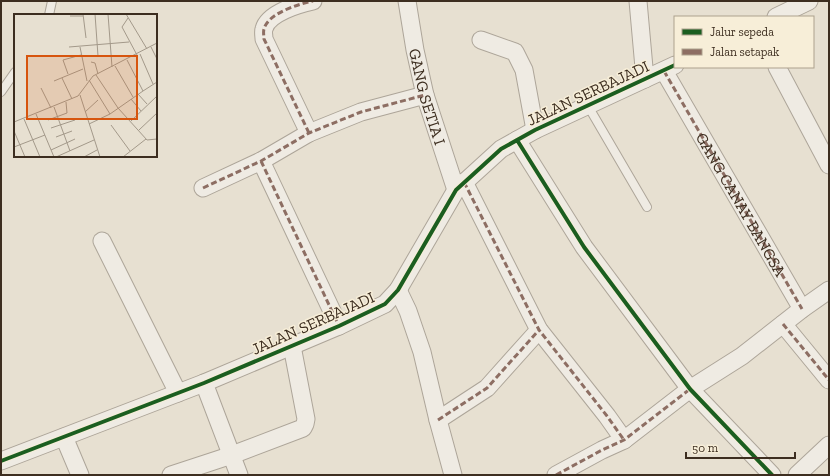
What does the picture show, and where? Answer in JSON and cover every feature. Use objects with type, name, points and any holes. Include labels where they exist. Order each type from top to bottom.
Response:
[{"type":"street","points":[[309,133],[264,39],[264,30],[273,17],[296,5],[313,1]]},
{"type":"street","name":"GANG SETIA I","points":[[407,1],[415,50],[425,95],[460,186],[539,330],[607,416],[624,440]]},
{"type":"street","points":[[638,1],[645,79]]},
{"type":"street","points":[[778,16],[809,1]]},
{"type":"street","points":[[481,40],[515,52],[524,70],[535,130]]},
{"type":"street","name":"JALAN SERBAJADI","points":[[1,461],[204,383],[339,326],[385,304],[398,290],[460,186],[501,148],[535,130],[669,68]]},
{"type":"street","name":"GANG CANAY BANGSA","points":[[669,68],[802,309]]},
{"type":"street","points":[[778,68],[829,165]]},
{"type":"street","points":[[203,188],[261,162],[309,133],[361,112],[425,95]]},
{"type":"street","points":[[517,140],[584,247],[690,389],[772,475]]},
{"type":"street","points":[[261,162],[339,326]]},
{"type":"street","points":[[102,241],[178,393]]},
{"type":"street","points":[[398,290],[408,312],[422,352],[438,420],[454,475]]},
{"type":"street","points":[[556,475],[624,440],[690,389],[742,356],[829,290]]},
{"type":"street","points":[[783,324],[829,380]]},
{"type":"street","points":[[438,420],[487,388],[539,330]]},
{"type":"street","points":[[171,475],[232,455],[303,428],[306,419],[292,346]]},
{"type":"street","points":[[204,383],[239,475]]},
{"type":"street","points":[[64,437],[80,475]]},
{"type":"street","points":[[797,475],[829,445]]},
{"type":"lane","points":[[49,14],[52,1]]},
{"type":"lane","points":[[1,92],[14,73]]},
{"type":"lane","points":[[588,106],[647,207]]},
{"type":"marked path","points":[[309,133],[264,39],[264,29],[271,18],[292,7],[313,1]]},
{"type":"marked path","points":[[664,71],[802,309]]},
{"type":"marked path","points":[[203,188],[261,161],[309,133],[361,112],[425,95]]},
{"type":"marked path","points":[[261,161],[339,326]]},
{"type":"marked path","points":[[464,182],[539,330],[607,416],[624,440]]},
{"type":"marked path","points":[[783,324],[829,380]]},
{"type":"marked path","points":[[438,420],[487,388],[539,330]]},
{"type":"marked path","points":[[556,475],[624,440],[690,389]]},
{"type":"cycle path","points":[[1,461],[204,383],[339,326],[385,304],[398,290],[456,190],[501,149],[535,130],[674,65]]},
{"type":"cycle path","points":[[517,140],[584,247],[690,389],[772,475]]}]
